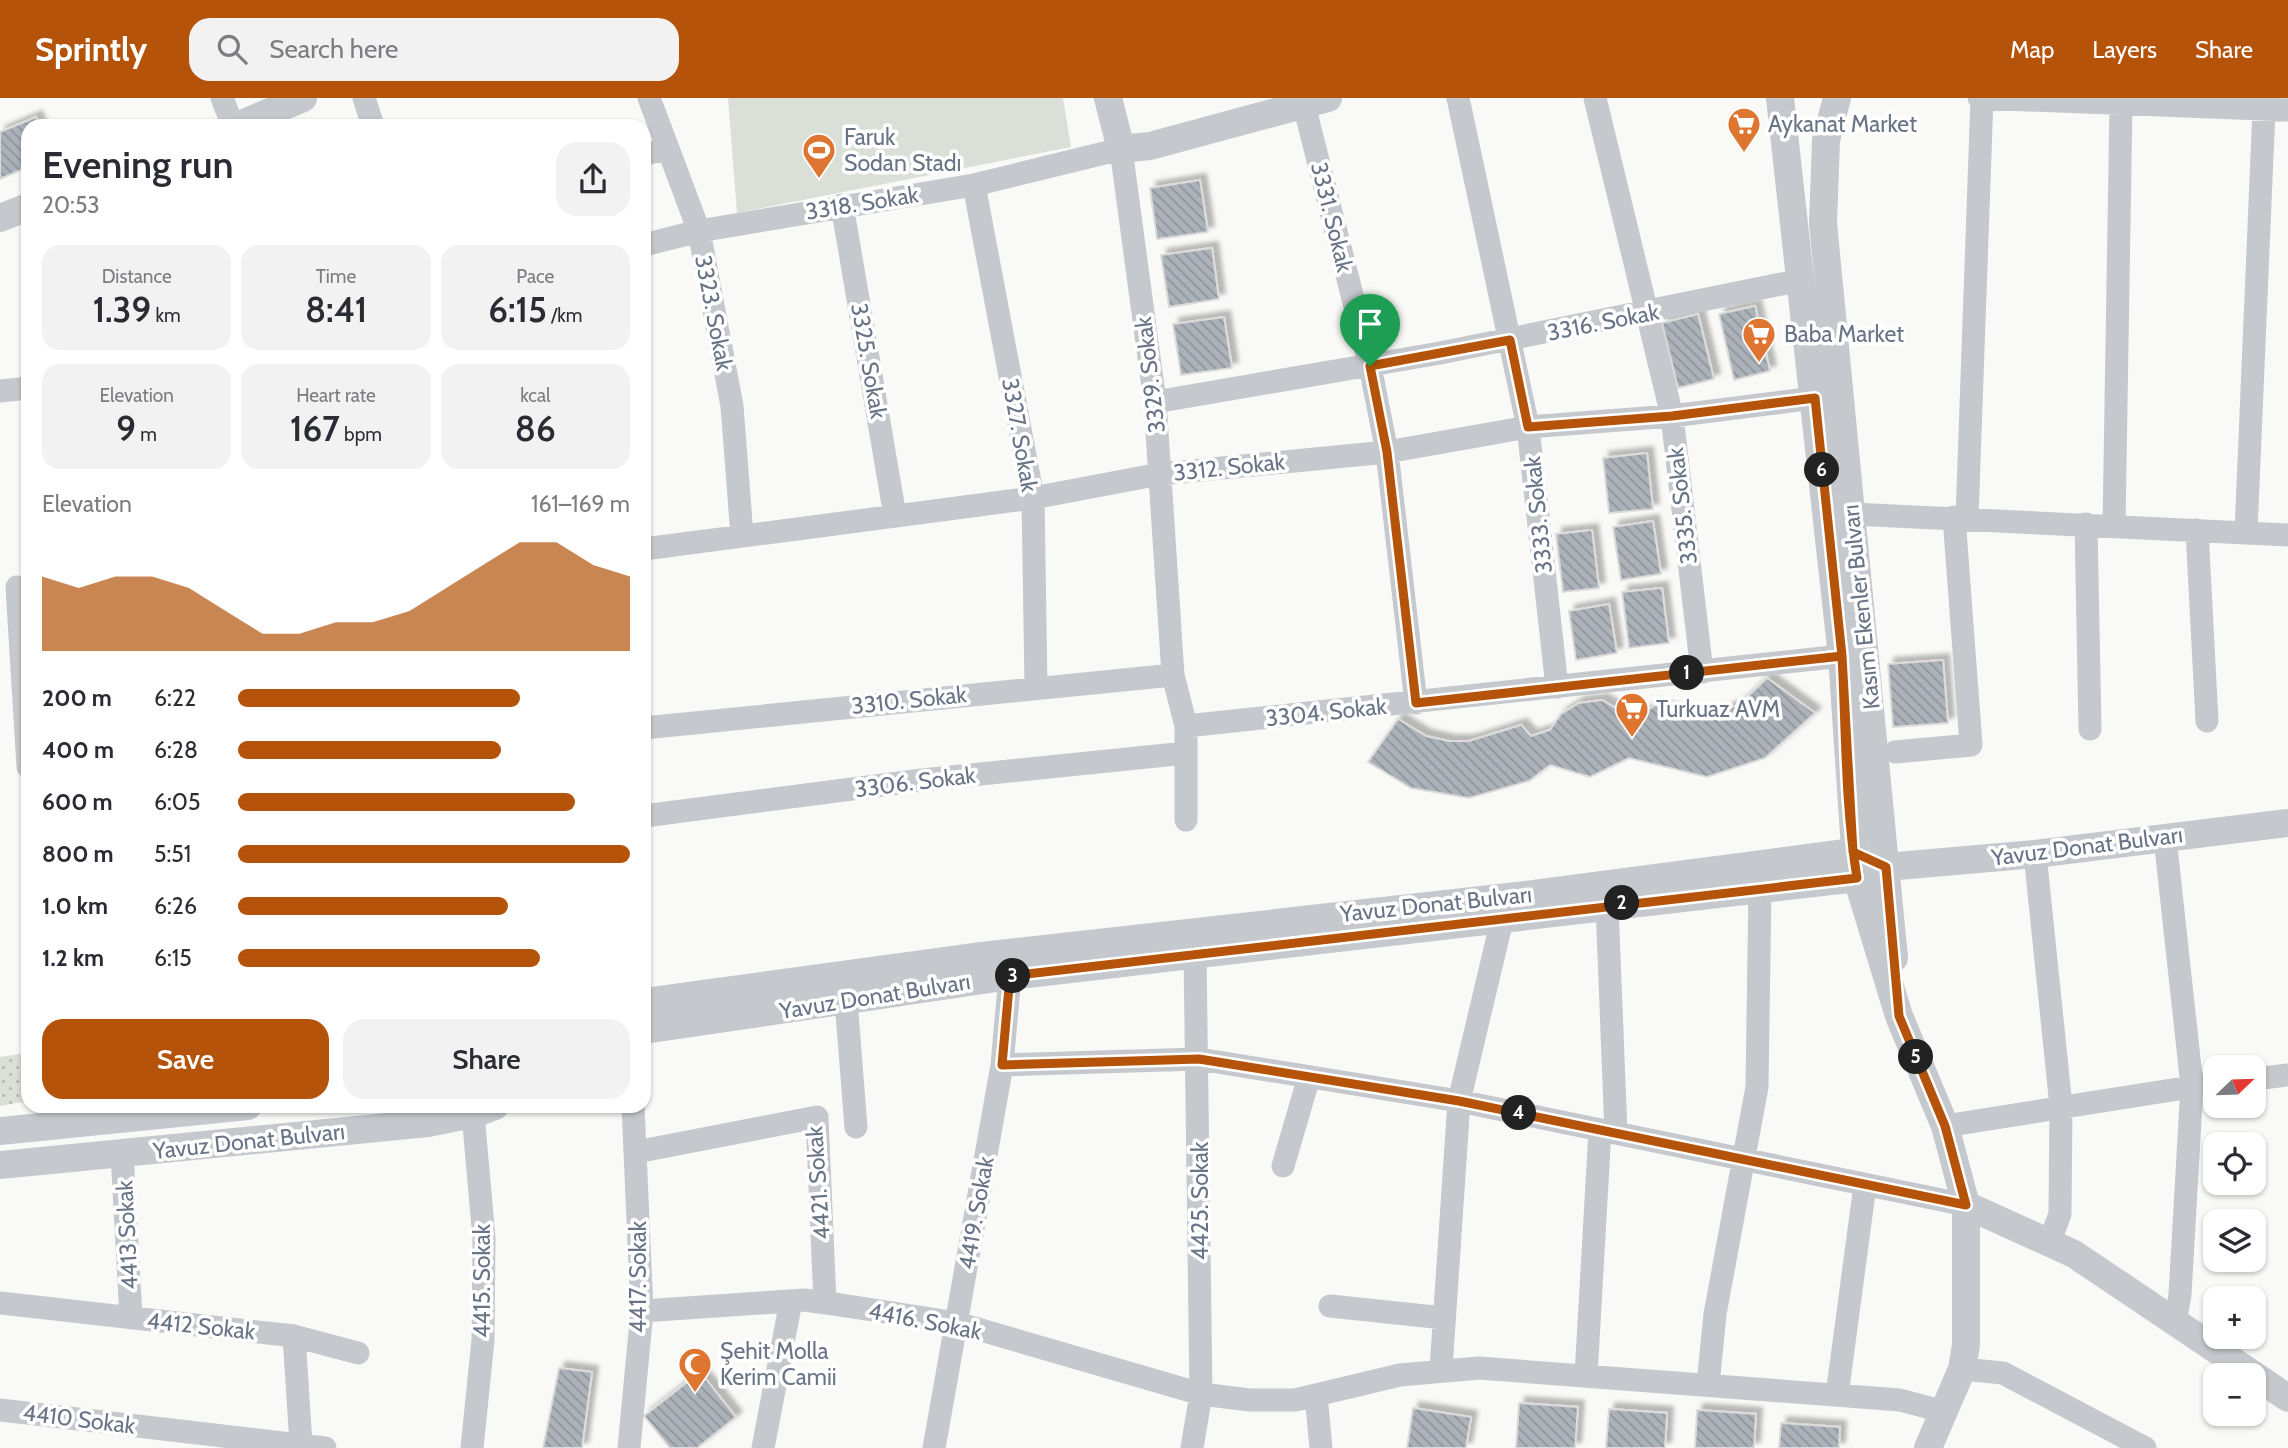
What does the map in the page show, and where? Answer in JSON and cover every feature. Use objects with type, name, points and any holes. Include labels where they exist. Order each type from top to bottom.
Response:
[{"type":"street","points":[[222,98],[232,119]]},
{"type":"street","points":[[252,119],[303,98]]},
{"type":"street","points":[[364,98],[371,119]]},
{"type":"street","name":"3323. Sokak","points":[[649,98],[699,231],[732,406],[742,536]]},
{"type":"street","points":[[1108,98],[1121,149],[1150,146],[1316,101]]},
{"type":"street","name":"3333. Sokak","points":[[1458,98],[1528,427],[1557,687]]},
{"type":"street","name":"3335. Sokak","points":[[1595,98],[1672,416],[1702,671]]},
{"type":"street","name":"Kasım Ekenler Bulvarı","points":[[1780,98],[1842,656],[1855,865],[1899,1016]]},
{"type":"street","name":"Kasım Ekenler Bulvarı","points":[[1837,98],[1826,140],[1823,223],[1899,1016]]},
{"type":"street","points":[[1895,752],[1971,744],[1961,518],[1981,98],[2217,103],[2263,110],[2288,110]]},
{"type":"street","name":"3331. Sokak","points":[[1316,101],[1387,452],[1416,703]]},
{"type":"street","points":[[2108,102],[2114,525]]},
{"type":"street","points":[[2246,532],[2263,110]]},
{"type":"street","points":[[651,153],[668,149]]},
{"type":"street","name":"3318. Sokak","points":[[651,243],[699,231],[842,205],[974,185],[1121,149]]},
{"type":"street","name":"3329. Sokak","points":[[1121,149],[1155,402],[1173,675],[1186,726],[1186,820]]},
{"type":"street","name":"3327. Sokak","points":[[974,185],[1033,498],[1036,687]]},
{"type":"street","name":"3325. Sokak","points":[[842,205],[895,516]]},
{"type":"street","points":[[0,218],[21,210]]},
{"type":"street","name":"3316. Sokak","points":[[1155,402],[1510,340],[1647,314],[1801,280]]},
{"type":"street","points":[[0,391],[21,389]]},
{"type":"street","name":"3312. Sokak","points":[[651,549],[1033,498],[1160,474],[1387,452],[1528,427],[1672,416],[1815,398]]},
{"type":"street","points":[[1852,514],[2288,535]]},
{"type":"street","points":[[2086,524],[2090,729]]},
{"type":"street","points":[[2197,530],[2207,721]]},
{"type":"street","points":[[15,588],[21,670]]},
{"type":"street","name":"3304. Sokak","points":[[1186,726],[1842,656]]},
{"type":"street","name":"3310. Sokak","points":[[651,727],[1173,675]]},
{"type":"street","name":"3306. Sokak","points":[[651,815],[922,780],[1186,753]]},
{"type":"street","name":"Yavuz Donat Bulvarı","points":[[1886,867],[2035,854],[2288,823]]},
{"type":"street","points":[[2165,838],[2192,1086],[2180,1295],[2175,1322]]},
{"type":"street","points":[[2035,854],[2061,1105],[2060,1214],[2050,1241]]},
{"type":"street","points":[[1855,865],[1886,867]]},
{"type":"street","name":"Yavuz Donat Bulvarı","points":[[651,1029],[1010,976],[1502,920],[1760,887],[1855,865]]},
{"type":"street","name":"Yavuz Donat Bulvarı","points":[[651,1001],[973,957],[1526,895],[1855,865]]},
{"type":"street","points":[[1707,1385],[1715,1314],[1729,1254],[1757,1087],[1760,887]]},
{"type":"street","points":[[1586,1376],[1608,1132],[1607,905]]},
{"type":"street","points":[[1441,1369],[1459,1101],[1502,920]]},
{"type":"street","name":"4425. Sokak","points":[[1192,1448],[1201,1394],[1199,1059],[1195,953]]},
{"type":"street","name":"4419. Sokak","points":[[934,1448],[1002,1065],[1010,976]]},
{"type":"street","points":[[846,1001],[856,1127]]},
{"type":"street","points":[[1899,1016],[1945,1126],[1966,1205],[1966,1345],[1962,1369],[1927,1448]]},
{"type":"street","points":[[1002,1065],[1199,1059],[1459,1101],[1966,1205],[2050,1241],[2288,1398]]},
{"type":"street","points":[[2266,1078],[2288,1075]]},
{"type":"street","points":[[1283,1166],[1309,1077]]},
{"type":"street","points":[[1945,1126],[2061,1105],[2203,1085]]},
{"type":"street","name":"Yavuz Donat Bulvarı","points":[[0,1131],[179,1113]]},
{"type":"street","name":"Yavuz Donat Bulvarı","points":[[0,1165],[428,1123],[471,1113]]},
{"type":"street","name":"4415. Sokak","points":[[472,1448],[483,1340],[484,1113]]},
{"type":"street","name":"4417. Sokak","points":[[629,1448],[642,1311],[633,1113]]},
{"type":"street","name":"4421. Sokak","points":[[636,1152],[817,1117],[825,1303]]},
{"type":"street","name":"4413 Sokak","points":[[122,1153],[131,1318]]},
{"type":"street","points":[[1837,1395],[1865,1185]]},
{"type":"street","points":[[763,1448],[791,1301]]},
{"type":"street","name":"4416. Sokak","points":[[642,1311],[791,1301],[825,1303],[957,1323],[1201,1394],[1250,1400],[1295,1400],[1401,1375],[1441,1369],[1479,1368],[1900,1400],[1945,1412]]},
{"type":"street","name":"4412 Sokak","points":[[0,1303],[294,1336],[358,1353]]},
{"type":"street","points":[[1330,1306],[1444,1318]]},
{"type":"street","points":[[294,1336],[301,1444]]},
{"type":"street","points":[[1962,1369],[2003,1373],[2145,1448]]},
{"type":"street","points":[[1316,1395],[1321,1448]]},
{"type":"street","name":"4410 Sokak","points":[[0,1410],[247,1443],[301,1444],[325,1448]]},
{"type":"shaded area","name":"Faruk Sodan Stadı","points":[[728,98],[1063,98],[1071,147],[737,213]]},
{"type":"shaded area","points":[[21,1054],[21,1102],[0,1106],[0,1057]]},
{"type":"building","points":[[21,123],[21,170],[0,179],[0,132]]},
{"type":"building","points":[[1200,180],[1208,232],[1157,239],[1150,188]]},
{"type":"building","points":[[1212,248],[1219,299],[1169,307],[1161,255]]},
{"type":"building","points":[[1755,306],[1770,371],[1734,380],[1719,314]]},
{"type":"building","points":[[1698,314],[1714,379],[1678,388],[1662,323]]},
{"type":"building","points":[[1224,317],[1232,368],[1181,375],[1173,324]]},
{"type":"building","points":[[1647,453],[1653,509],[1609,513],[1603,458]]},
{"type":"building","points":[[1653,521],[1661,574],[1621,580],[1613,527]]},
{"type":"building","points":[[1592,530],[1599,588],[1563,592],[1556,534]]},
{"type":"building","points":[[1662,588],[1669,643],[1629,648],[1622,592]]},
{"type":"building","points":[[1609,604],[1617,653],[1576,660],[1569,611]]},
{"type":"building","points":[[1943,660],[1948,723],[1893,727],[1888,664]]},
{"type":"building","name":"Turkuaz AVM","points":[[1767,678],[1815,713],[1765,758],[1707,777],[1629,758],[1590,777],[1550,765],[1529,781],[1469,798],[1411,788],[1368,762],[1398,719],[1426,736],[1449,741],[1469,741],[1521,725],[1531,736],[1550,730],[1561,714],[1579,703],[1602,700],[1622,712],[1630,724],[1655,705],[1685,714],[1713,715],[1740,704]]},
{"type":"building","points":[[559,1368],[592,1372],[582,1448],[543,1448]]},
{"type":"building","name":"Şehit Molla Kerim Camii","points":[[700,1372],[736,1417],[697,1448],[670,1448],[644,1416]]},
{"type":"building","points":[[1519,1403],[1578,1407],[1575,1448],[1516,1448]]},
{"type":"building","points":[[1413,1408],[1471,1417],[1466,1448],[1407,1448]]},
{"type":"building","points":[[1609,1409],[1667,1413],[1665,1448],[1606,1448]]},
{"type":"building","points":[[1697,1410],[1756,1414],[1754,1448],[1695,1448]]},
{"type":"building","points":[[1781,1423],[1840,1427],[1839,1448],[1779,1448]]},
{"type":"place","name":"Aykanat Market","points":[[1744,154]]},
{"type":"place","name":"Faruk Sodan Stadı","points":[[819,180]]},
{"type":"place","name":"Baba Market","points":[[1759,364]]},
{"type":"place","name":"Turkuaz AVM","points":[[1632,739]]},
{"type":"place","name":"Şehit Molla Kerim Camii","points":[[695,1394]]},
{"type":"route","points":[[1370,366],[1387,452],[1416,703],[1842,656],[1853,852],[1857,878],[1760,887],[1502,920],[1010,976],[1002,1065],[1199,1059],[1459,1101],[1966,1205],[1945,1126],[1899,1016],[1886,867],[1853,852],[1847,754],[1842,656],[1815,398],[1672,416],[1528,427],[1510,340],[1370,366]]}]
